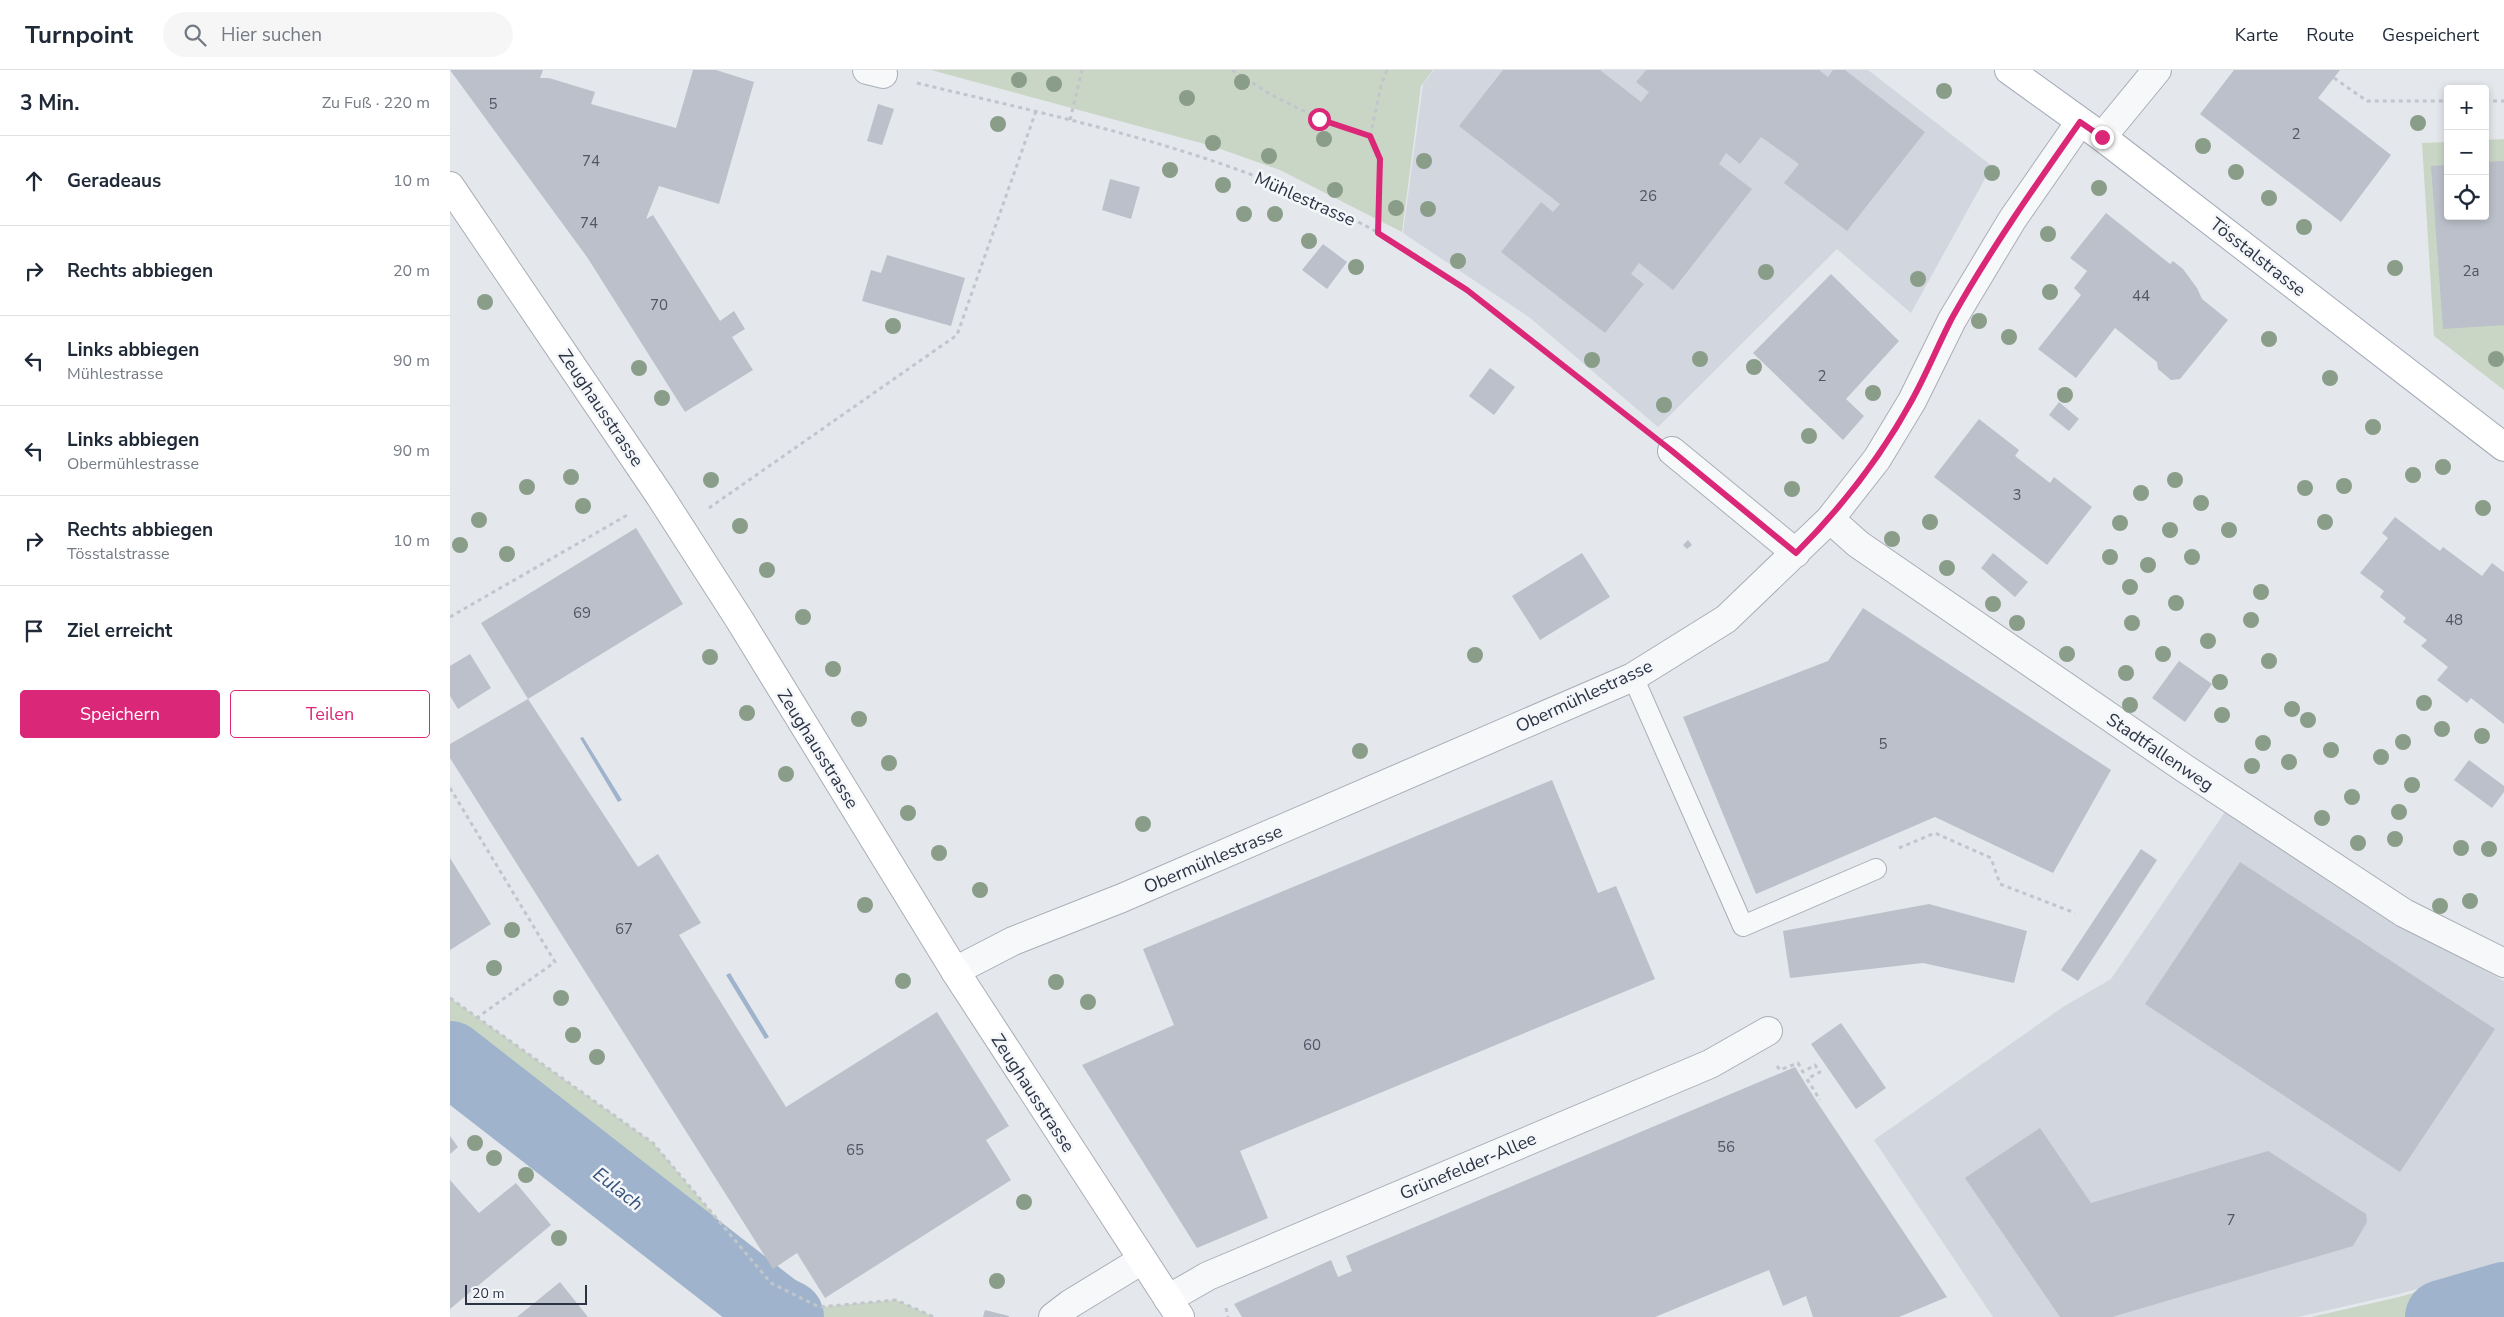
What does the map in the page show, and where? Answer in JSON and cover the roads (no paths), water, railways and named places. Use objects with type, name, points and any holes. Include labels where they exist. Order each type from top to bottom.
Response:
[{"type":"street","name":"Tösstalstrasse","points":[[2009,70],[2102,137],[2504,447]]},
{"type":"street","points":[[2102,137],[2157,70]]},
{"type":"street","name":"Obermühlestrasse","points":[[955,971],[1012,941],[1122,898],[1633,678],[1726,619],[1830,519],[1877,458],[1912,401],[1962,303],[2012,220],[2080,122]]},
{"type":"street","name":"Zeughausstrasse","points":[[450,186],[660,496],[739,619],[955,971],[1174,1308]]},
{"type":"street","points":[[1672,451],[1796,553]]},
{"type":"street","name":"Stadtfallenweg","points":[[1830,519],[1858,544],[2192,774],[2404,913],[2504,963]]},
{"type":"street","name":"Grünefelder-Allee","points":[[1174,1308],[1208,1276],[1710,1064],[1768,1031]]},
{"type":"street","points":[[1053,1317],[1070,1304],[1142,1260]]},
{"type":"lane","points":[[1633,678],[1744,926],[1876,869]]},
{"type":"water","points":[[583,737],[622,800],[618,802],[580,738]]},
{"type":"water","points":[[730,973],[769,1037],[765,1039],[726,975]]},
{"type":"waterway","name":"Eulach","points":[[450,1058],[775,1311],[787,1317]]},
{"type":"waterway","name":"Eulach","points":[[2442,1317],[2504,1299]]}]
